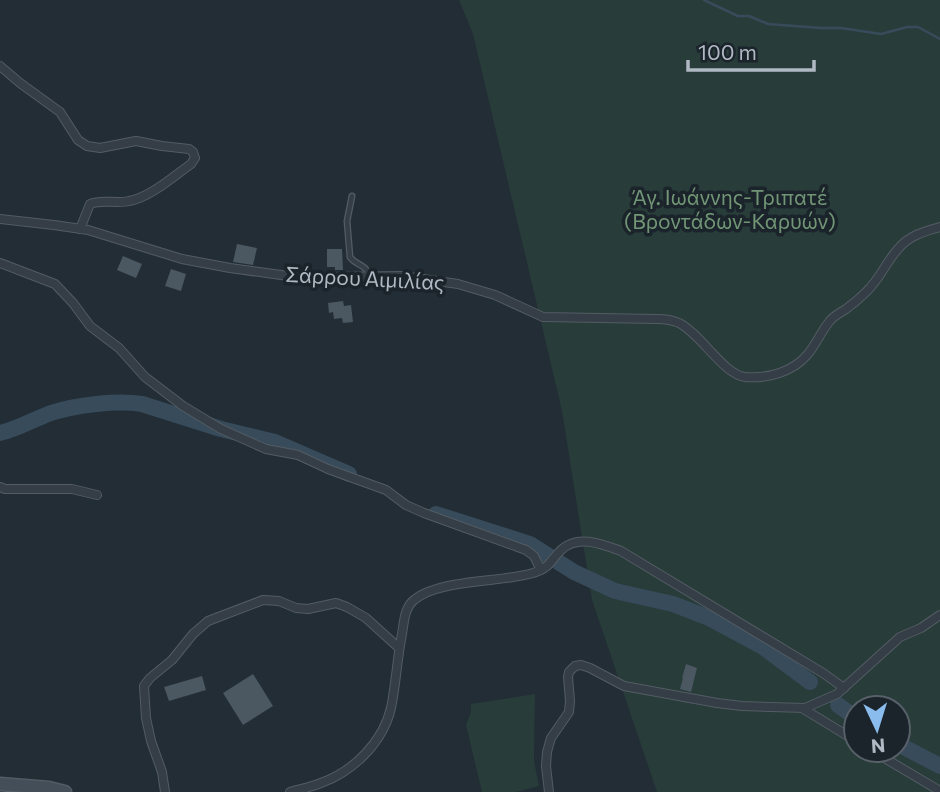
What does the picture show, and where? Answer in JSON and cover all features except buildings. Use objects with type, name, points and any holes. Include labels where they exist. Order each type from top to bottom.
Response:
[{"type":"main road","points":[[0,784],[65,792]]},
{"type":"street","points":[[0,65],[60,112],[78,140],[87,146],[100,148],[136,141],[189,149],[195,155],[191,164],[136,200],[97,201],[90,204],[80,229]]},
{"type":"street","name":"Σάρρου Αιμιλίας","points":[[0,219],[80,229],[182,259],[230,268],[288,276],[402,276],[472,288],[495,295],[543,317],[670,320],[691,331],[736,373],[747,377],[785,372],[803,359],[831,320],[856,302],[873,285],[902,244],[914,236],[940,227]]},
{"type":"street","points":[[0,263],[55,284],[90,326],[119,348],[145,377],[183,406],[221,429],[266,449],[298,455],[386,491],[406,505],[432,517],[526,550],[545,568]]},
{"type":"street","points":[[0,487],[72,489],[97,495]]},
{"type":"street","points":[[290,792],[323,783],[337,776],[368,752],[374,744],[386,724],[391,706],[399,648],[410,604],[421,595],[447,587],[512,577],[545,568],[566,546],[573,543],[588,541],[621,551],[823,673],[840,691]]},
{"type":"street","points":[[165,792],[146,718],[144,686],[208,621],[263,600],[274,600],[296,608],[308,609],[336,603],[366,618],[399,648]]},
{"type":"street","points":[[549,792],[547,751],[551,738],[569,712],[568,677],[575,666],[590,668],[624,686],[717,703],[806,708],[840,691],[900,637],[921,628],[940,615]]},
{"type":"street","points":[[806,708],[842,732]]},
{"type":"street","points":[[894,764],[940,792]]},
{"type":"lane","points":[[352,196],[347,221],[350,257],[365,267],[370,276]]},
{"type":"green space","name":"Άγ. Ιωάννης-Τριπατέ (Βροντάδων-Καρυών)","points":[[459,0],[940,0],[940,792],[657,792],[592,600],[562,411],[473,34]]},
{"type":"green space","points":[[535,694],[534,761],[539,786],[516,792],[482,792],[466,725],[471,704]]},
{"type":"waterway","points":[[704,0],[738,16],[749,16],[768,24],[841,28],[881,34],[918,27],[940,39]]},
{"type":"waterway","points":[[0,433],[51,413],[72,408],[108,403],[142,404],[221,429],[275,442],[349,474]]},
{"type":"waterway","points":[[436,514],[530,544],[574,572],[615,591],[673,604],[709,618],[763,647],[810,682]]},
{"type":"waterway","points":[[838,705],[842,708]]},
{"type":"waterway","points":[[912,751],[940,766]]}]
